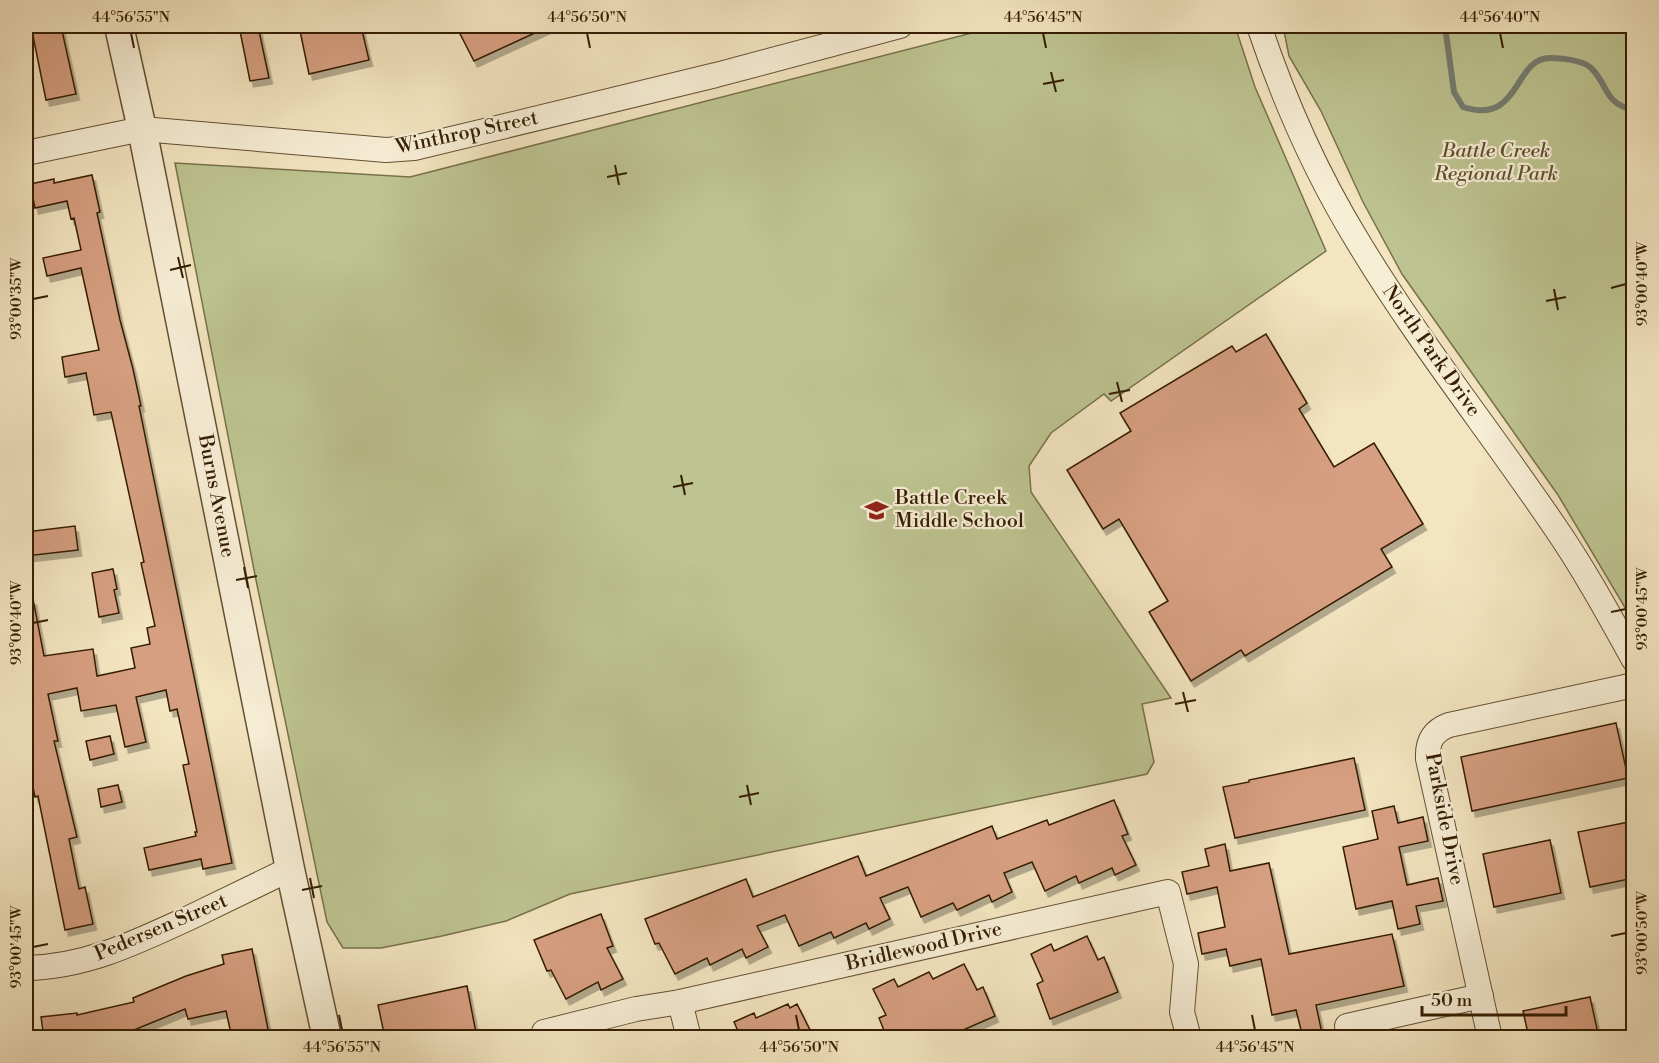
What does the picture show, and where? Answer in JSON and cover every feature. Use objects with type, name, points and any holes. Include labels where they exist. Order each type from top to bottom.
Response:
[{"type":"street","name":"Burns Avenue","points":[[119,26],[142,129],[290,869],[327,1038]]},
{"type":"street","name":"Winthrop Street","points":[[26,153],[142,129],[386,150],[414,148],[716,75],[900,26]]},
{"type":"street","name":"North Park Drive","points":[[1259,26],[1279,81],[1311,155],[1356,239],[1417,333],[1557,529],[1634,660]]},
{"type":"street","name":"Parkside Drive","points":[[1490,1038],[1428,759],[1431,737],[1440,728],[1449,724],[1634,685]]},
{"type":"street","name":"Pedersen Street","points":[[26,968],[71,964],[105,955],[138,942],[290,869]]},
{"type":"street","name":"Bridlewood Drive","points":[[544,1032],[636,1009],[680,1002],[1168,892],[1186,964],[1182,1012],[1189,1038]]},
{"type":"street","points":[[1349,1038],[1347,1026],[1481,996]]},
{"type":"street","points":[[680,1002],[689,1038]]},
{"type":"green space","name":"Battle Creek Middle School","points":[[999,26],[1235,26],[1255,87],[1326,251],[1111,401],[1104,394],[1051,433],[1029,466],[1031,492],[1171,698],[1142,704],[1154,762],[1147,774],[570,894],[506,921],[442,936],[381,948],[343,948],[327,922],[256,580],[175,163],[410,177]]},
{"type":"green space","name":"Battle Creek Regional Park","points":[[1283,26],[1633,26],[1633,621],[1558,495],[1402,274],[1363,202],[1321,111],[1289,56]]},
{"type":"building","points":[[31,26],[61,26],[76,94],[46,100]]},
{"type":"building","points":[[239,26],[258,26],[269,78],[250,81]]},
{"type":"building","points":[[299,26],[361,26],[369,60],[309,74]]},
{"type":"building","points":[[456,26],[550,26],[474,61]]},
{"type":"building","points":[[92,175],[100,212],[97,213],[141,406],[139,406],[232,863],[203,869],[201,859],[149,870],[144,848],[196,836],[195,832],[197,832],[183,765],[189,764],[177,709],[170,711],[166,690],[136,697],[146,742],[125,747],[116,705],[81,711],[77,688],[48,694],[58,741],[54,741],[77,837],[69,839],[79,889],[85,887],[93,924],[65,930],[38,796],[35,797],[27,758],[31,757],[26,731],[26,600],[33,599],[44,656],[93,649],[97,676],[135,668],[131,648],[150,644],[147,628],[155,626],[141,563],[144,562],[111,412],[94,415],[86,373],[65,377],[62,357],[99,350],[81,268],[47,276],[43,258],[81,250],[74,218],[71,219],[67,201],[35,208],[30,184],[54,179],[54,183]]},
{"type":"building","name":"Battle Creek Middle School","points":[[1266,334],[1307,403],[1299,409],[1334,467],[1374,443],[1423,524],[1381,549],[1392,567],[1245,656],[1241,650],[1191,681],[1149,612],[1168,601],[1119,519],[1103,529],[1067,470],[1131,431],[1120,413],[1232,346],[1236,352]]},
{"type":"building","points":[[75,526],[78,550],[26,556],[26,532]]},
{"type":"building","points":[[113,569],[117,589],[114,590],[119,613],[99,617],[92,573]]},
{"type":"building","points":[[1616,723],[1628,778],[1472,811],[1461,757]]},
{"type":"building","points":[[110,736],[114,754],[90,760],[86,741]]},
{"type":"building","points":[[1354,758],[1365,810],[1235,838],[1223,787]]},
{"type":"building","points":[[118,785],[122,802],[101,807],[98,789]]},
{"type":"building","points":[[1114,800],[1128,834],[1122,836],[1136,865],[1115,875],[1112,868],[1079,883],[1076,876],[1045,891],[1032,862],[1004,873],[1012,892],[992,902],[989,895],[957,910],[953,903],[921,917],[908,887],[880,898],[890,919],[869,929],[866,923],[834,938],[831,932],[799,946],[785,915],[757,926],[768,947],[746,958],[742,949],[710,965],[707,958],[675,974],[659,943],[655,944],[645,919],[746,879],[753,897],[858,856],[866,876],[992,826],[997,839],[1047,820],[1049,825]]},
{"type":"building","points":[[1394,806],[1398,823],[1423,817],[1428,841],[1399,847],[1407,885],[1438,878],[1443,901],[1416,906],[1420,924],[1398,929],[1392,901],[1356,909],[1343,847],[1378,839],[1372,811]]},
{"type":"building","points":[[1634,821],[1634,878],[1590,887],[1578,832]]},
{"type":"building","points":[[1550,840],[1561,893],[1494,907],[1483,854]]},
{"type":"building","points":[[1225,844],[1230,871],[1269,863],[1289,954],[1392,934],[1404,986],[1316,1005],[1323,1038],[1303,1038],[1296,1010],[1272,1015],[1261,959],[1230,966],[1226,949],[1202,954],[1198,933],[1225,927],[1217,887],[1187,894],[1182,872],[1209,866],[1205,849]]},
{"type":"building","points":[[601,914],[613,946],[607,948],[623,979],[601,990],[598,982],[566,999],[551,970],[547,971],[534,940]]},
{"type":"building","points":[[1087,936],[1098,960],[1104,957],[1118,992],[1050,1019],[1037,984],[1043,981],[1031,954],[1051,944],[1054,951]]},
{"type":"building","points":[[252,949],[269,1034],[255,1038],[232,1038],[226,1011],[188,1019],[185,1009],[129,1032],[130,1038],[44,1038],[41,1017],[77,1013],[77,1015],[134,1002],[133,998],[186,976],[224,964],[222,955]]},
{"type":"building","points":[[964,964],[977,990],[983,987],[995,1016],[945,1038],[887,1038],[879,1018],[886,1015],[873,989],[894,979],[898,987],[929,972],[933,979]]},
{"type":"building","points":[[467,986],[477,1038],[385,1038],[378,1005]]},
{"type":"building","points":[[1590,997],[1599,1038],[1529,1038],[1523,1011]]},
{"type":"building","points":[[788,1004],[790,1008],[797,1004],[814,1038],[741,1038],[734,1022],[754,1013],[756,1018]]},
{"type":"waterway","points":[[1445,26],[1454,92],[1463,107],[1482,110],[1496,107],[1506,100],[1529,68],[1538,61],[1550,58],[1571,60],[1590,67],[1616,103],[1634,110]]},
{"type":"place","name":"Battle Creek Middle School","points":[[877,510]]}]
